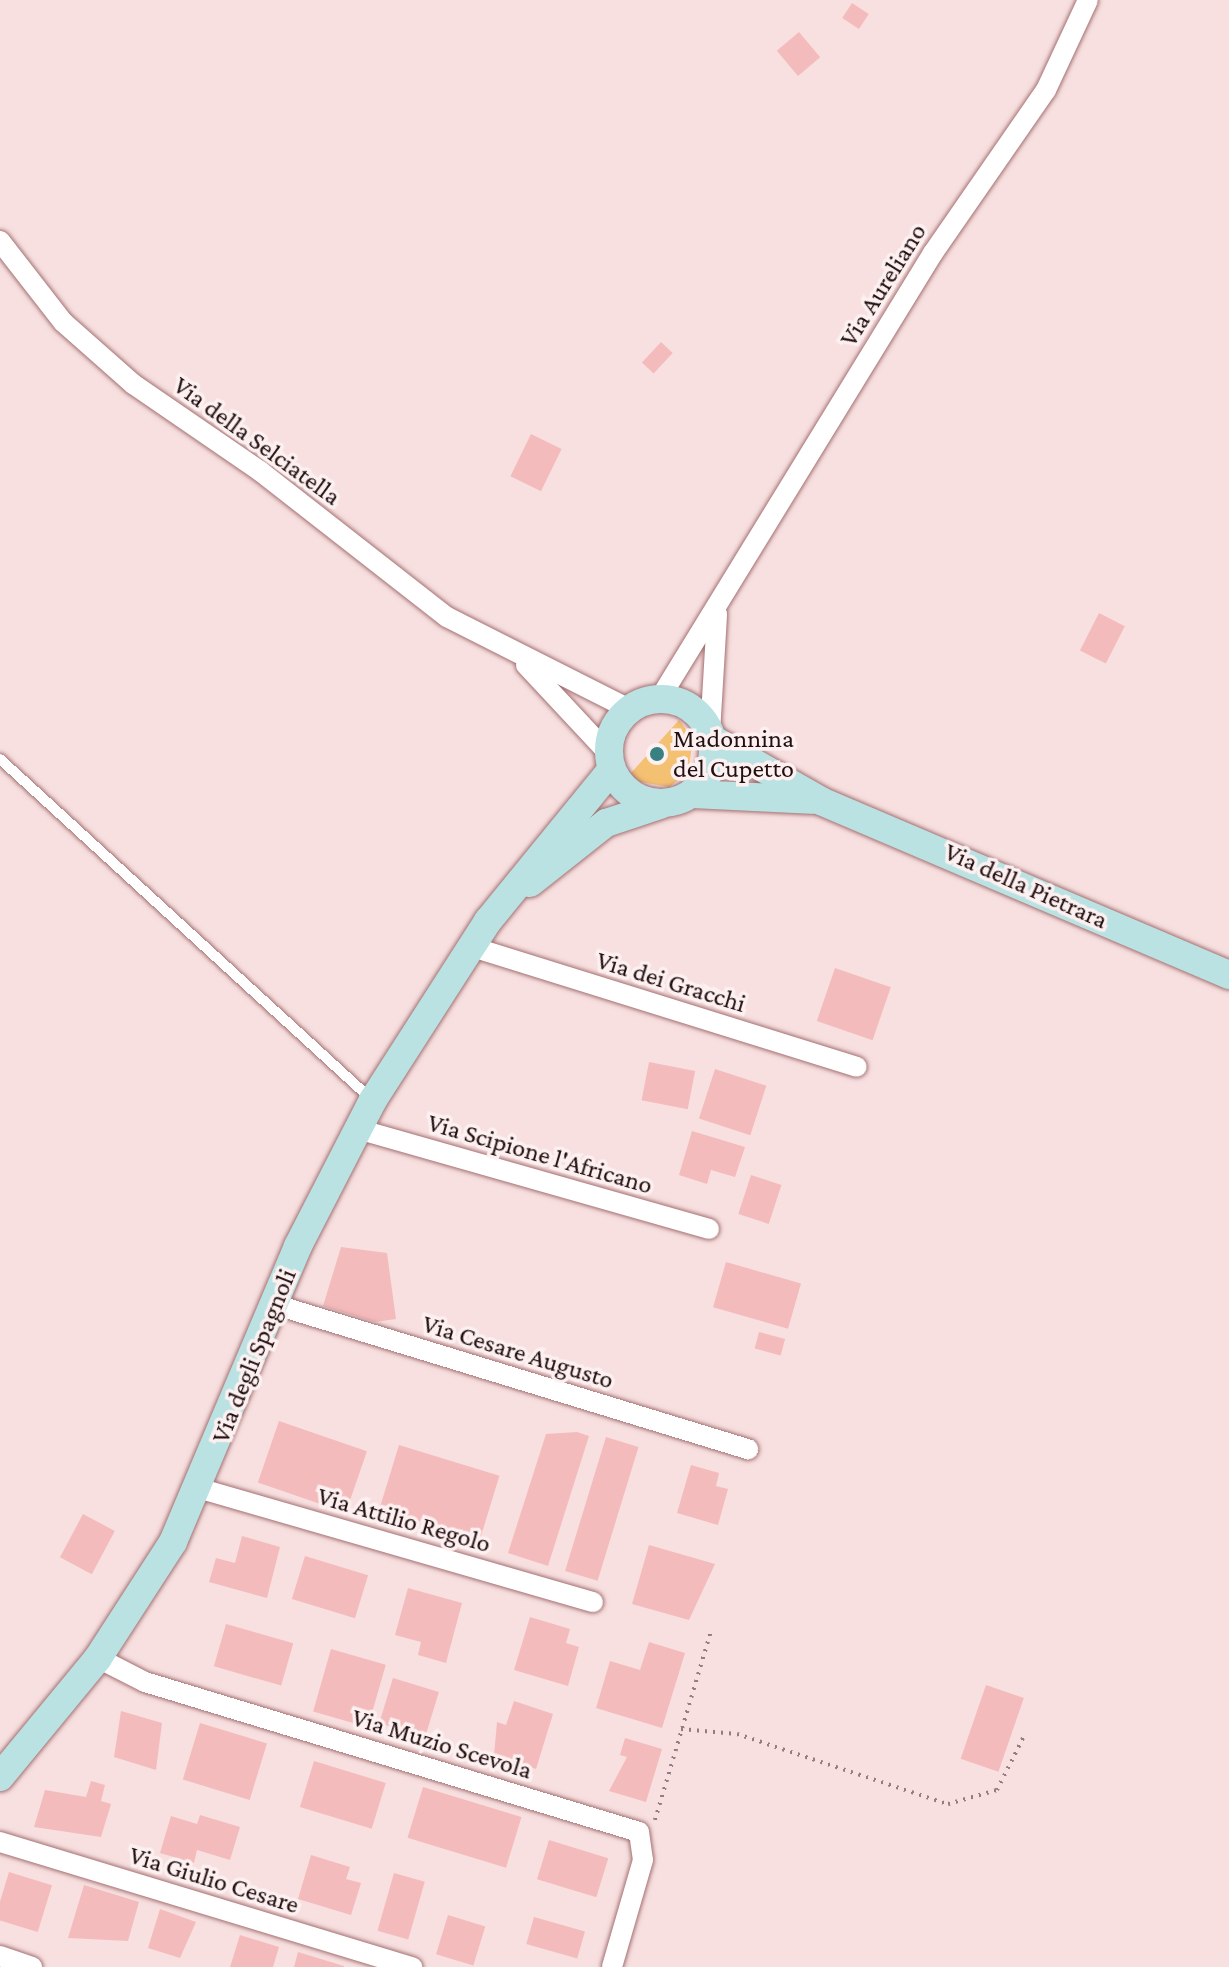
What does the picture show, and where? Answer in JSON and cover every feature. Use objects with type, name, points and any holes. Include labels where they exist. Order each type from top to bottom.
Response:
[{"type":"street","name":"Via Aureliano","points":[[660,698],[941,240],[1046,90],[1088,0]]},
{"type":"street","name":"Via della Selciatella","points":[[0,241],[57,315],[120,374],[447,617],[629,709]]},
{"type":"street","name":"Via Aureliano","points":[[711,736],[709,668],[720,598]]},
{"type":"street","name":"Via della Selciatella","points":[[512,651],[610,761]]},
{"type":"street","points":[[488,921],[610,761],[615,726],[629,709],[660,698],[696,712],[711,736],[710,770],[678,799],[633,796],[610,761]]},
{"type":"street","name":"Via della Pietrara","points":[[711,736],[821,801],[1229,975]]},
{"type":"street","name":"Via della Pietrara","points":[[488,921],[606,823],[678,799],[821,801]]},
{"type":"street","name":"Via degli Spagnoli","points":[[0,1777],[98,1658],[201,1489],[273,1304],[358,1129],[469,946],[488,921]]},
{"type":"street","name":"Via dei Gracchi","points":[[469,946],[857,1067]]},
{"type":"street","name":"Via Scipione l'Africano","points":[[358,1129],[709,1229]]},
{"type":"street","name":"Via Cesare Augusto","points":[[273,1304],[748,1449]]},
{"type":"street","name":"Via Attilio Regolo","points":[[201,1489],[593,1602]]},
{"type":"street","name":"Via Muzio Scevola","points":[[98,1658],[145,1682],[634,1829],[644,1842],[643,1860]]},
{"type":"street","name":"Via Giulio Cesare","points":[[0,1842],[412,1967]]},
{"type":"street","points":[[612,1967],[643,1860]]},
{"type":"street","points":[[0,1956],[32,1967]]},
{"type":"lane","points":[[0,759],[373,1100]]},
{"type":"path","points":[[643,1860],[711,1631]]},
{"type":"path","points":[[681,1729],[737,1734],[948,1804],[997,1790],[1025,1734]]},
{"type":"shaded area","points":[[679,720],[693,739],[688,773],[669,787],[635,781],[630,774]]},
{"type":"building","points":[[852,3],[869,14],[859,29],[842,18]]},
{"type":"building","points":[[799,32],[820,57],[798,76],[777,51]]},
{"type":"building","points":[[661,342],[673,353],[654,373],[642,362]]},
{"type":"building","points":[[531,434],[562,449],[541,491],[510,476]]},
{"type":"building","points":[[1099,613],[1125,626],[1106,664],[1080,650]]},
{"type":"building","name":"Madonnina del Cupetto","points":[[656,745],[666,754],[658,763],[648,754]]},
{"type":"building","points":[[835,968],[891,987],[873,1040],[817,1021]]},
{"type":"building","points":[[649,1062],[695,1071],[688,1109],[642,1100]]},
{"type":"building","points":[[715,1069],[766,1086],[750,1135],[699,1118]]},
{"type":"building","points":[[692,1131],[745,1147],[735,1177],[711,1170],[707,1184],[679,1175]]},
{"type":"building","points":[[751,1175],[781,1185],[769,1224],[738,1214]]},
{"type":"building","points":[[341,1247],[387,1253],[396,1319],[375,1322],[323,1306]]},
{"type":"building","points":[[726,1262],[801,1283],[788,1329],[713,1307]]},
{"type":"building","points":[[759,1332],[785,1339],[781,1355],[755,1348]]},
{"type":"building","points":[[279,1421],[367,1451],[346,1513],[258,1482]]},
{"type":"building","points":[[577,1432],[589,1436],[548,1566],[508,1553],[546,1434]]},
{"type":"building","points":[[606,1437],[639,1447],[598,1581],[565,1571]]},
{"type":"building","points":[[399,1445],[499,1476],[480,1540],[379,1509]]},
{"type":"building","points":[[691,1465],[719,1473],[716,1486],[728,1489],[718,1525],[677,1513]]},
{"type":"building","points":[[83,1514],[115,1531],[92,1574],[60,1557]]},
{"type":"building","points":[[242,1536],[280,1547],[267,1598],[209,1582],[216,1558],[235,1563]]},
{"type":"building","points":[[649,1545],[715,1564],[689,1620],[632,1604]]},
{"type":"building","points":[[305,1556],[368,1575],[355,1618],[292,1599]]},
{"type":"building","points":[[408,1588],[462,1603],[446,1663],[418,1655],[421,1642],[395,1635]]},
{"type":"building","points":[[530,1617],[570,1629],[566,1643],[579,1647],[568,1686],[514,1670]]},
{"type":"building","points":[[226,1624],[293,1643],[281,1686],[214,1666]]},
{"type":"building","points":[[649,1642],[685,1653],[662,1728],[596,1708],[610,1661],[640,1670]]},
{"type":"building","points":[[331,1649],[386,1665],[368,1727],[313,1711]]},
{"type":"building","points":[[393,1678],[439,1692],[425,1737],[379,1723]]},
{"type":"building","points":[[986,1685],[1024,1698],[998,1772],[961,1759]]},
{"type":"building","points":[[514,1701],[553,1714],[536,1769],[494,1755],[497,1722],[506,1725]]},
{"type":"building","points":[[121,1711],[162,1723],[156,1770],[114,1757]]},
{"type":"building","points":[[200,1723],[267,1743],[250,1800],[183,1779]]},
{"type":"building","points":[[625,1738],[662,1749],[646,1802],[609,1791],[627,1757],[620,1755]]},
{"type":"building","points":[[314,1761],[386,1783],[372,1829],[300,1807]]},
{"type":"building","points":[[91,1781],[105,1785],[101,1801],[111,1804],[101,1837],[34,1827],[45,1790],[86,1797]]},
{"type":"building","points":[[423,1787],[521,1817],[506,1868],[408,1838]]},
{"type":"building","points":[[200,1815],[240,1827],[230,1860],[197,1850],[194,1863],[160,1853],[171,1816],[197,1824]]},
{"type":"building","points":[[549,1840],[608,1858],[596,1897],[537,1879]]},
{"type":"building","points":[[311,1855],[350,1867],[346,1879],[361,1883],[351,1915],[298,1899]]},
{"type":"building","points":[[9,1872],[52,1885],[38,1932],[0,1920],[0,1901]]},
{"type":"building","points":[[394,1873],[425,1882],[408,1939],[377,1931]]},
{"type":"building","points":[[84,1885],[139,1902],[128,1941],[68,1938]]},
{"type":"building","points":[[160,1909],[196,1922],[180,1958],[148,1948]]},
{"type":"building","points":[[448,1915],[485,1926],[473,1966],[436,1954]]},
{"type":"building","points":[[534,1917],[585,1932],[577,1959],[526,1944]]},
{"type":"building","points":[[240,1935],[279,1947],[273,1967],[230,1967]]},
{"type":"building","points":[[298,1952],[344,1966],[344,1967],[294,1967]]},
{"type":"place","name":"Madonnina del Cupetto","points":[[657,754]]}]
